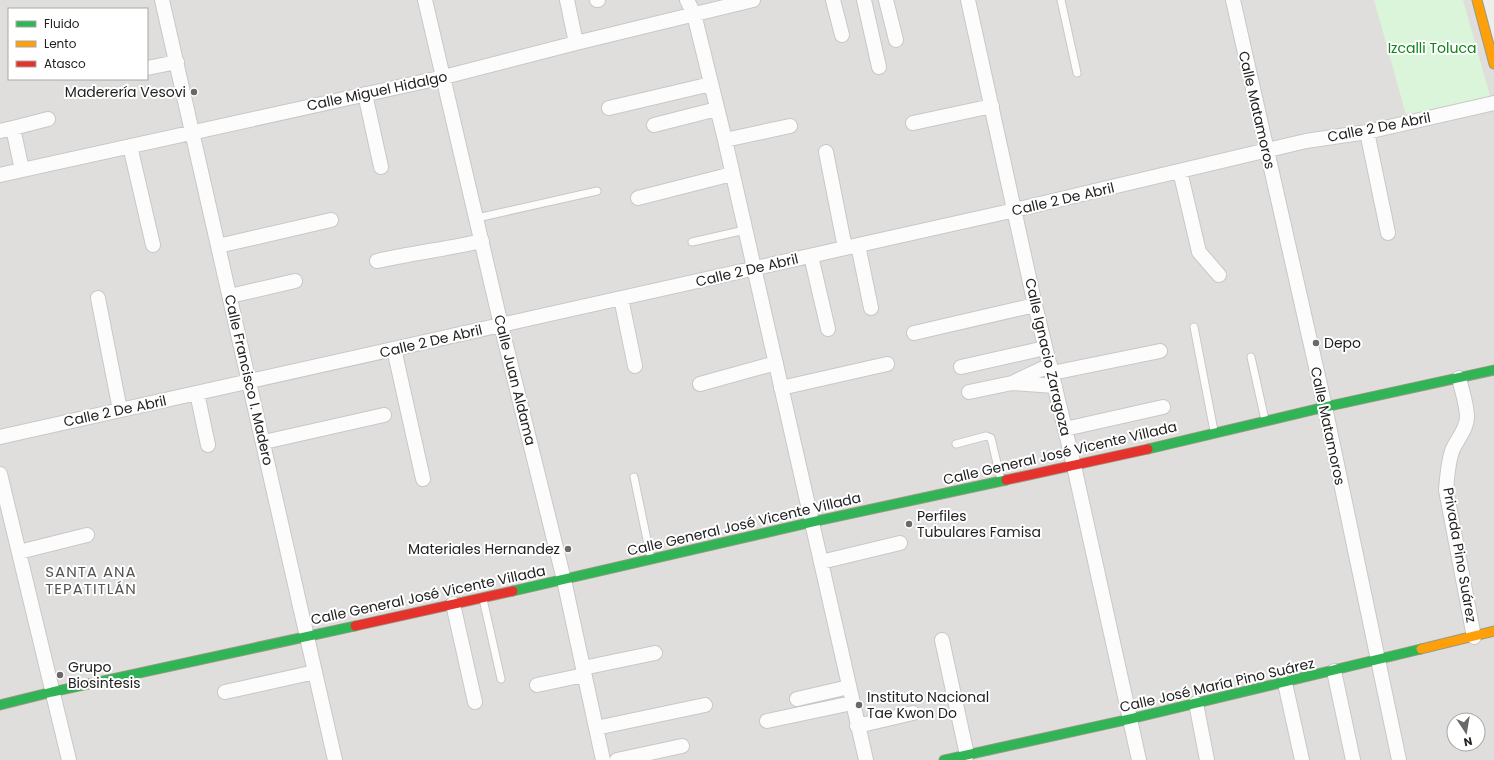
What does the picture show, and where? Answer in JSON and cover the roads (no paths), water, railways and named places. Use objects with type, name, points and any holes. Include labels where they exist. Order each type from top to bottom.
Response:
[{"type":"main road","points":[[1477,0],[1494,64]]},
{"type":"main road","name":"Calle General José Vicente Villada","points":[[0,705],[306,635],[564,580],[812,522],[1074,466],[1325,407],[1494,370]]},
{"type":"main road","name":"Calle José María Pino Suárez","points":[[957,758],[1285,683],[1494,631]]},
{"type":"street","name":"Calle Francisco I. Madero","points":[[162,0],[264,442],[306,635],[336,760]]},
{"type":"street","name":"Calle Juan Aldama","points":[[425,0],[501,325],[564,580],[603,760]]},
{"type":"street","points":[[567,0],[576,43]]},
{"type":"street","points":[[687,0],[694,14],[717,109],[866,760]]},
{"type":"street","name":"Calle Miguel Hidalgo","points":[[0,175],[444,77],[753,0]]},
{"type":"street","points":[[833,0],[842,35]]},
{"type":"street","points":[[864,0],[879,67]]},
{"type":"street","points":[[886,0],[896,40]]},
{"type":"street","name":"Calle Ignacio Zaragoza","points":[[968,0],[1035,306],[1074,466],[1139,760]]},
{"type":"street","name":"Calle Matamoros","points":[[1233,0],[1325,407],[1377,661],[1399,760]]},
{"type":"street","points":[[148,68],[177,62]]},
{"type":"street","points":[[609,108],[711,84]]},
{"type":"street","points":[[365,94],[381,167]]},
{"type":"street","name":"Calle 2 De Abril","points":[[0,437],[852,247],[1306,141],[1367,132],[1494,103]]},
{"type":"street","points":[[913,123],[992,106]]},
{"type":"street","points":[[654,125],[717,109]]},
{"type":"street","points":[[22,170],[7,129],[48,119]]},
{"type":"street","points":[[724,140],[790,126]]},
{"type":"street","points":[[1367,132],[1388,233]]},
{"type":"street","points":[[130,146],[153,245]]},
{"type":"street","points":[[826,152],[852,247],[871,308]]},
{"type":"street","points":[[1180,171],[1199,252],[1218,275]]},
{"type":"street","points":[[638,198],[732,174]]},
{"type":"street","points":[[218,246],[331,220]]},
{"type":"street","points":[[377,261],[408,254],[437,251],[482,241]]},
{"type":"street","points":[[810,256],[828,329]]},
{"type":"street","points":[[230,296],[295,281]]},
{"type":"street","points":[[98,298],[120,410]]},
{"type":"street","points":[[621,298],[635,366]]},
{"type":"street","points":[[914,333],[1035,306]]},
{"type":"street","points":[[961,367],[1045,348]]},
{"type":"street","points":[[394,349],[423,479]]},
{"type":"street","points":[[969,392],[1160,351]]},
{"type":"street","points":[[700,384],[776,363]]},
{"type":"street","points":[[781,388],[887,364]]},
{"type":"street","points":[[1012,383],[1052,375]]},
{"type":"street","name":"Privada Pino Suárez","points":[[1459,378],[1467,419],[1466,425],[1452,450],[1446,490],[1474,637]]},
{"type":"street","points":[[197,393],[208,445]]},
{"type":"street","points":[[1065,429],[1163,407]]},
{"type":"street","points":[[264,442],[384,415]]},
{"type":"street","points":[[0,474],[3,498],[19,552],[69,760]]},
{"type":"street","points":[[19,552],[87,535]]},
{"type":"street","points":[[821,562],[900,543]]},
{"type":"street","points":[[453,604],[475,702]]},
{"type":"street","points":[[942,640],[957,758]]},
{"type":"street","points":[[537,685],[655,653]]},
{"type":"street","points":[[1334,671],[1353,760]]},
{"type":"street","points":[[225,692],[315,672]]},
{"type":"street","points":[[1285,683],[1302,760]]},
{"type":"street","points":[[797,699],[849,687]]},
{"type":"street","points":[[767,721],[852,703]]},
{"type":"street","points":[[1196,703],[1207,760]]},
{"type":"street","points":[[596,728],[705,705]]},
{"type":"street","points":[[857,726],[913,713]]},
{"type":"street","points":[[617,760],[682,746]]},
{"type":"lane","points":[[1061,0],[1077,73]]},
{"type":"lane","points":[[476,218],[597,192]]},
{"type":"lane","points":[[692,242],[745,230]]},
{"type":"lane","points":[[1194,327],[1215,433]]},
{"type":"lane","points":[[1251,357],[1265,422]]},
{"type":"lane","points":[[956,444],[986,436],[991,438],[1002,482]]},
{"type":"lane","points":[[634,477],[651,560]]},
{"type":"lane","points":[[483,597],[501,679]]},
{"type":"place","name":"Maderería Vesovi","points":[[194,92]]},
{"type":"place","name":"Depo","points":[[1316,343]]},
{"type":"place","name":"Perfiles Tubulares Famisa","points":[[909,524]]},
{"type":"place","name":"Materiales Hernandez","points":[[568,549]]},
{"type":"place","name":"Grupo Biosintesis","points":[[60,675]]},
{"type":"place","name":"Instituto Nacional Tae Kwon Do","points":[[859,705]]},
{"type":"district","name":"SANTA ANA TEPATITLÁN","points":[[91,580]]},
{"type":"park label","name":"Izcalli Toluca","points":[[1432,48]]}]
